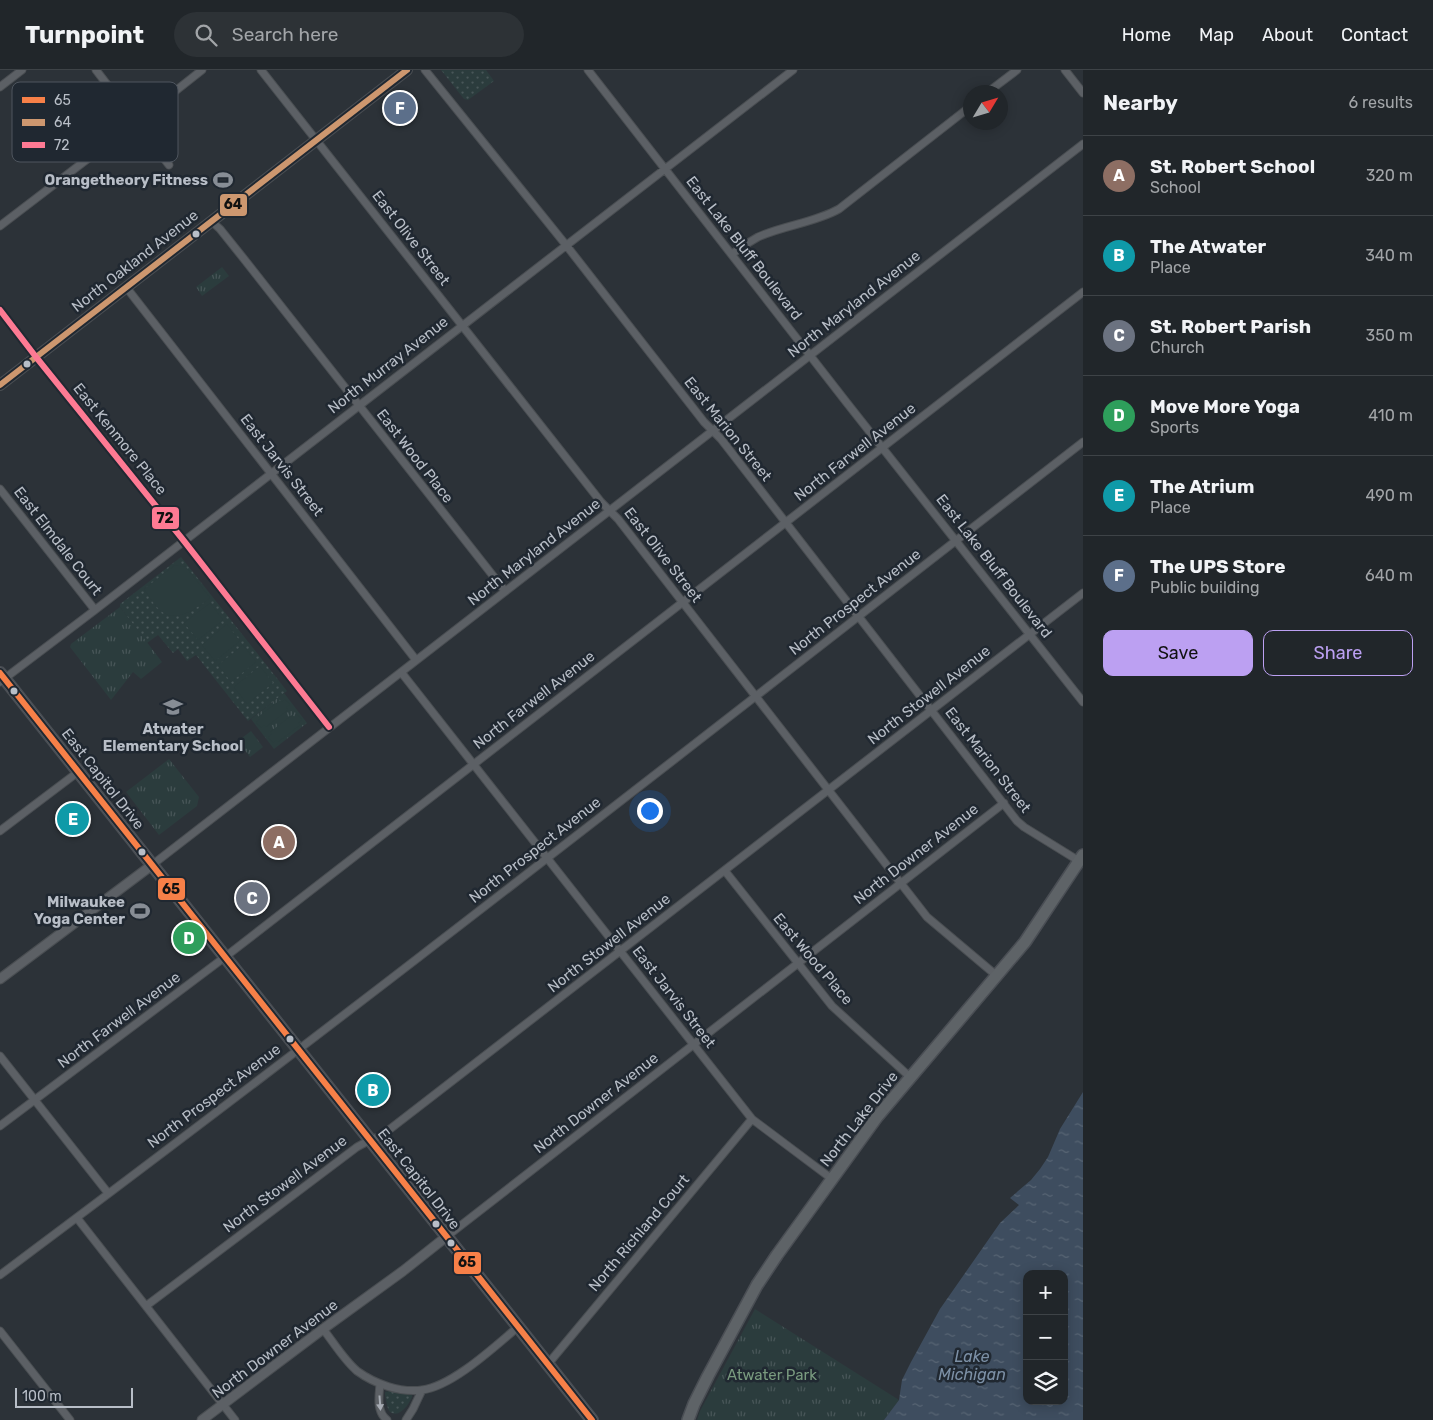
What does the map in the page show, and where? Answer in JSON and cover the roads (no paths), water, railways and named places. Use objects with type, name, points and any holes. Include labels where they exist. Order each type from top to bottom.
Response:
[{"type":"main road","name":"North Oakland Avenue","points":[[0,385],[407,70]]},
{"type":"main road","name":"East Capitol Drive","points":[[1,678],[152,864],[592,1420]]},
{"type":"main road","name":"North Lake Drive","points":[[688,1420],[698,1396],[757,1285],[777,1255],[877,1117],[1025,942],[1081,858]]},
{"type":"street","points":[[0,87],[22,70]]},
{"type":"street","points":[[96,70],[105,82]]},
{"type":"street","points":[[178,89],[202,70]]},
{"type":"street","name":"East Olive Street","points":[[261,70],[589,486],[618,519],[928,917],[997,976]]},
{"type":"street","name":"East Marion Street","points":[[425,70],[566,245],[704,422],[721,439],[1004,803],[1024,827],[1081,858]]},
{"type":"street","name":"North Murray Avenue","points":[[1,678],[184,542],[793,70]]},
{"type":"street","points":[[997,85],[1017,70]]},
{"type":"street","points":[[1065,70],[1083,93]]},
{"type":"street","name":"East Lake Bluff Boulevard","points":[[592,72],[665,169],[1083,702]]},
{"type":"street","points":[[732,254],[759,237],[776,230],[828,215],[839,209],[963,112]]},
{"type":"street","name":"North Maryland Avenue","points":[[0,979],[152,864],[1083,144]]},
{"type":"street","points":[[0,226],[84,162]]},
{"type":"street","name":"East Wood Place","points":[[212,221],[505,591]]},
{"type":"street","name":"East Jarvis Street","points":[[126,287],[416,660]]},
{"type":"street","name":"North Farwell Avenue","points":[[0,1126],[225,957],[1083,292]]},
{"type":"street","name":"East Kenmore Place","points":[[0,310],[329,727]]},
{"type":"street","name":"North Prospect Avenue","points":[[0,1275],[298,1050],[1083,442]]},
{"type":"street","name":"East Elmdale Court","points":[[0,489],[95,610]]},
{"type":"street","name":"North Stowell Avenue","points":[[146,1306],[357,1147],[381,1136],[1083,593]]},
{"type":"street","name":"East Jarvis Street","points":[[401,672],[752,1119],[832,1179]]},
{"type":"street","points":[[0,831],[78,772]]},
{"type":"street","name":"North Downer Avenue","points":[[202,1420],[403,1271],[1004,803]]},
{"type":"street","name":"East Wood Place","points":[[724,871],[832,1006],[910,1077]]},
{"type":"street","points":[[0,1056],[108,1193]]},
{"type":"street","name":"North Richland Court","points":[[548,1364],[752,1119]]},
{"type":"street","points":[[77,1218],[235,1420]]},
{"type":"street","points":[[323,1329],[357,1370],[388,1387],[422,1390],[462,1372],[518,1327]]},
{"type":"street","points":[[0,1331],[70,1420]]},
{"type":"street","points":[[380,1384],[379,1402],[383,1417],[387,1420]]},
{"type":"street","points":[[406,1420],[422,1390]]},
{"type":"water","name":"Lake Michigan","points":[[1083,1092],[1083,1420],[884,1420],[899,1400],[902,1380],[940,1309],[1000,1223],[1019,1205],[1010,1198],[1031,1180],[1048,1157],[1060,1129]]},
{"type":"place","name":"The UPS Store","points":[[400,108]]},
{"type":"place","name":"Orangetheory Fitness","points":[[223,180]]},
{"type":"place","name":"Atwater Elementary School","points":[[173,707]]},
{"type":"place","name":"The Atrium","points":[[73,819]]},
{"type":"place","name":"St. Robert School","points":[[279,842]]},
{"type":"place","name":"St. Robert Parish","points":[[252,898]]},
{"type":"place","name":"Milwaukee Yoga Center","points":[[140,911]]},
{"type":"place","name":"Move More Yoga","points":[[189,938]]},
{"type":"place","name":"The Atwater","points":[[373,1090]]},
{"type":"park label","name":"Atwater Park","points":[[772,1375]]}]
